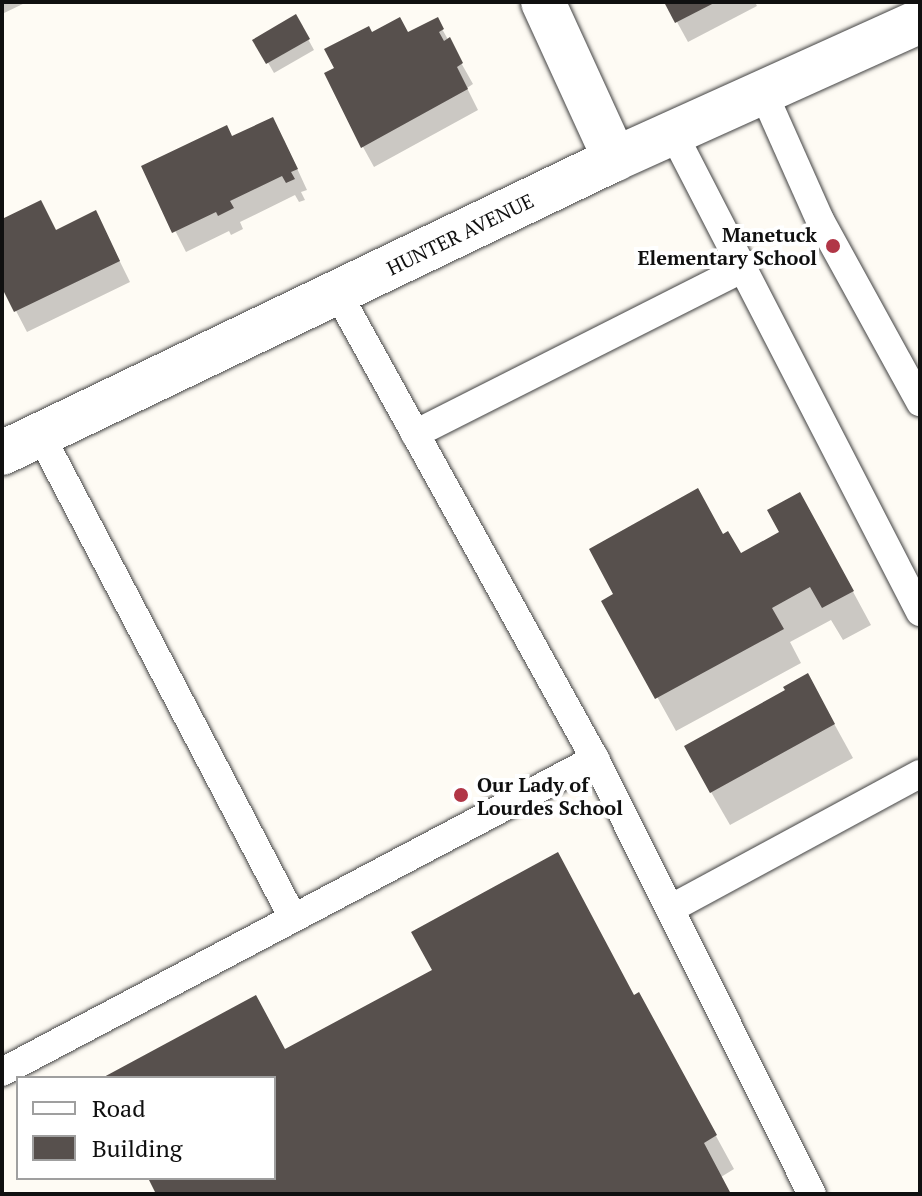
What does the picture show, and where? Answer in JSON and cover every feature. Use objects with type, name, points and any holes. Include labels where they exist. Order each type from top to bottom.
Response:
[{"type":"street","points":[[543,2],[615,159]]},
{"type":"street","name":"HUNTER AVENUE","points":[[21,444],[615,159],[920,21]]},
{"type":"lane","points":[[763,92],[820,220],[920,402]]},
{"type":"lane","points":[[673,133],[920,612]]},
{"type":"lane","points":[[415,434],[743,268]]},
{"type":"lane","points":[[337,292],[595,759],[812,1194]]},
{"type":"lane","points":[[21,444],[293,918]]},
{"type":"lane","points":[[2,1072],[595,759]]},
{"type":"lane","points":[[670,909],[920,774]]},
{"type":"building","points":[[664,2],[716,2],[675,23]]},
{"type":"building","points":[[296,14],[310,39],[266,64],[252,40]]},
{"type":"building","points":[[400,17],[408,32],[438,17],[444,29],[439,32],[444,41],[450,37],[463,63],[457,67],[468,89],[361,148],[324,73],[334,68],[324,49],[369,26],[372,32]]},
{"type":"building","points":[[273,117],[298,169],[291,172],[295,179],[286,183],[282,176],[230,201],[234,208],[218,216],[216,212],[172,233],[141,166],[227,125],[232,136]]},
{"type":"building","points":[[41,200],[56,230],[96,210],[120,261],[14,312],[2,288],[2,219]]},
{"type":"building","points":[[698,488],[723,534],[728,531],[741,553],[779,532],[767,510],[800,492],[854,591],[822,608],[810,587],[772,608],[784,629],[655,699],[601,601],[613,594],[589,549]]},
{"type":"building","points":[[808,673],[835,724],[710,793],[684,746],[785,690],[783,687]]},
{"type":"building","points":[[558,852],[634,995],[639,992],[717,1135],[704,1143],[731,1194],[156,1194],[149,1180],[276,1180],[276,1076],[106,1076],[256,995],[285,1049],[432,970],[411,932]]},
{"type":"place","name":"Manetuck Elementary School","points":[[833,246]]},
{"type":"place","name":"Our Lady of Lourdes School","points":[[461,795]]}]
